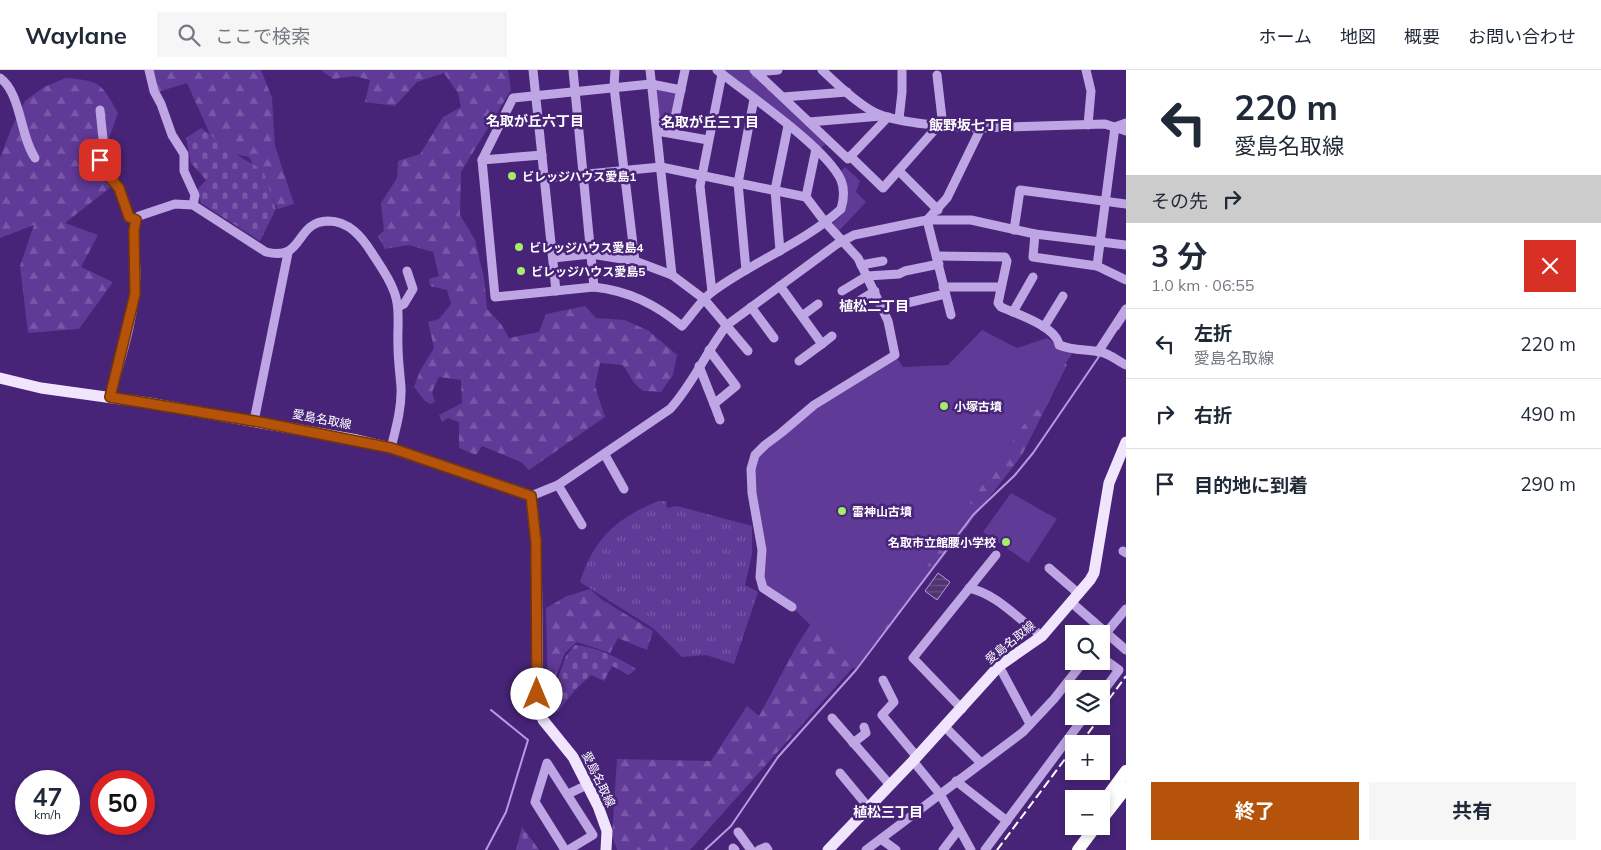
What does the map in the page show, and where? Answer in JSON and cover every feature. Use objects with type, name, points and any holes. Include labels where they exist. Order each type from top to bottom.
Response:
[{"type":"highway","points":[[1110,793],[1126,771]]},
{"type":"highway","points":[[1110,808],[1126,788]]},
{"type":"highway","points":[[1069,850],[1080,835]]},
{"type":"highway","points":[[1078,850],[1089,835]]},
{"type":"main road","name":"愛島名取線","points":[[0,378],[41,388],[110,397],[254,421],[391,448],[531,496],[536,542],[538,706],[543,720],[573,757],[606,824],[606,850]]},
{"type":"main road","name":"愛島名取線","points":[[828,850],[962,709],[999,666],[1042,636],[1076,599],[1094,572],[1109,483],[1126,442]]},
{"type":"street","points":[[149,70],[154,92],[161,104],[172,135],[184,154],[184,171],[195,195],[193,205]]},
{"type":"street","points":[[533,70],[556,290]]},
{"type":"street","points":[[573,70],[594,287]]},
{"type":"street","points":[[615,70],[614,86],[635,260]]},
{"type":"street","points":[[650,70],[672,275]]},
{"type":"street","points":[[672,132],[684,70]]},
{"type":"street","points":[[755,71],[778,70]]},
{"type":"street","points":[[822,70],[872,111],[900,119],[941,126],[981,128],[1105,124],[1126,131]]},
{"type":"street","points":[[900,119],[902,70]]},
{"type":"street","points":[[1086,70],[1091,91],[1088,125]]},
{"type":"street","points":[[755,71],[847,160],[883,188],[941,126],[937,75]]},
{"type":"street","points":[[681,90],[651,84],[614,86],[514,98],[482,160],[495,297],[594,287],[619,291],[645,300],[662,310],[682,326],[712,292],[780,251],[841,210],[844,191],[835,171],[816,149],[719,72],[700,186],[712,292]]},
{"type":"street","points":[[0,78],[15,95],[20,122],[35,158]]},
{"type":"street","points":[[782,97],[847,92]]},
{"type":"street","points":[[746,270],[738,183],[754,99]]},
{"type":"street","points":[[100,110],[103,139],[100,166],[119,188],[129,217],[136,220]]},
{"type":"street","points":[[809,122],[886,116]]},
{"type":"street","points":[[847,160],[886,116]]},
{"type":"street","points":[[1115,127],[1126,123]]},
{"type":"street","points":[[780,251],[775,190],[788,126]]},
{"type":"street","points":[[1097,266],[1115,127]]},
{"type":"street","points":[[927,220],[938,210],[960,176],[981,128]]},
{"type":"street","points":[[657,130],[708,140]]},
{"type":"street","points":[[806,197],[816,149]]},
{"type":"street","points":[[482,160],[542,155]]},
{"type":"street","points":[[545,178],[660,167],[702,174],[806,197],[825,222],[858,258],[888,321],[895,355],[814,405],[765,444],[755,456],[751,469],[752,493],[762,550],[760,577],[762,588],[792,607]]},
{"type":"street","points":[[899,171],[938,210]]},
{"type":"street","points":[[1014,230],[1020,190],[1126,204]]},
{"type":"street","points":[[110,397],[135,294],[134,230],[136,220],[149,211],[175,204],[193,205],[266,252],[279,255],[288,253]]},
{"type":"street","points":[[927,220],[951,315]]},
{"type":"street","points":[[531,496],[558,485],[605,455],[670,409],[681,397],[709,350],[727,325],[842,241],[854,235],[927,220],[971,220],[1035,234],[1126,246]]},
{"type":"street","points":[[254,421],[288,253],[305,231],[315,223],[330,221],[354,229],[365,240],[394,289],[398,307],[401,389],[398,419],[391,448]]},
{"type":"street","points":[[1035,234],[1033,257],[1097,266],[1126,280]]},
{"type":"street","points":[[553,258],[592,254],[635,260],[672,275],[704,299],[748,352]]},
{"type":"street","points":[[842,291],[867,276],[899,274],[938,260],[1005,257],[1007,261],[998,303],[1001,307],[1054,332],[1059,345],[1071,350],[1079,348],[1101,352],[1126,365]]},
{"type":"street","points":[[861,265],[882,261]]},
{"type":"street","points":[[398,307],[404,304],[413,289],[407,271]]},
{"type":"street","points":[[1013,312],[1033,277]]},
{"type":"street","points":[[780,286],[822,344]]},
{"type":"street","points":[[907,303],[944,291],[1001,287]]},
{"type":"street","points":[[852,305],[875,291]]},
{"type":"street","points":[[1044,327],[1063,296]]},
{"type":"street","points":[[802,316],[818,304]]},
{"type":"street","points":[[751,307],[774,338]]},
{"type":"street","points":[[1101,352],[1126,309]]},
{"type":"street","points":[[799,361],[832,336]]},
{"type":"street","points":[[709,350],[736,386],[714,404]]},
{"type":"street","points":[[699,366],[720,420]]},
{"type":"street","points":[[605,455],[624,488]]},
{"type":"street","points":[[558,485],[582,525]]},
{"type":"street","points":[[962,709],[913,658],[996,555]]},
{"type":"street","points":[[1049,568],[1096,625]]},
{"type":"street","points":[[969,588],[979,590],[1042,636]]},
{"type":"street","points":[[1110,629],[1126,609]]},
{"type":"street","points":[[1110,640],[1126,650]]},
{"type":"street","points":[[1110,664],[1119,670],[1110,682]]},
{"type":"street","points":[[999,666],[1030,724]]},
{"type":"street","points":[[866,850],[1030,724],[1076,670]]},
{"type":"street","points":[[883,680],[894,702],[882,715],[940,794],[971,850]]},
{"type":"street","points":[[832,718],[890,785]]},
{"type":"street","points":[[985,850],[1078,725]]},
{"type":"street","points":[[945,727],[981,763]]},
{"type":"street","points":[[853,743],[866,733],[864,728]]},
{"type":"street","points":[[548,760],[568,794],[593,835],[567,850],[536,802],[548,760]]},
{"type":"street","points":[[840,773],[869,808]]},
{"type":"street","points":[[956,781],[1007,821]]},
{"type":"street","points":[[568,794],[587,785]]},
{"type":"street","points":[[943,850],[959,829]]},
{"type":"street","points":[[738,832],[750,850]]},
{"type":"street","points":[[881,839],[896,850]]},
{"type":"street","points":[[759,850],[766,847],[768,850]]},
{"type":"green space","points":[[154,70],[261,70],[272,98],[275,146],[294,204],[278,209],[249,157],[217,150],[187,83],[158,92],[150,72]]},
{"type":"green space","points":[[321,70],[508,70],[511,90],[461,172],[460,215],[475,240],[484,278],[487,309],[501,324],[509,338],[539,332],[546,314],[585,306],[596,318],[625,320],[649,331],[677,355],[673,375],[661,392],[643,391],[634,383],[623,365],[600,363],[595,386],[605,417],[529,470],[521,462],[482,446],[476,455],[459,448],[459,422],[448,418],[442,422],[439,415],[462,403],[461,380],[439,377],[432,392],[435,402],[430,404],[425,401],[414,387],[420,371],[434,348],[428,322],[439,319],[451,304],[447,290],[430,286],[429,279],[439,276],[433,252],[409,245],[385,249],[378,236],[384,231],[381,203],[397,178],[398,161],[420,154],[443,117],[461,107],[458,93],[444,73],[417,82],[395,106],[365,102],[370,80],[354,76],[333,79]]},
{"type":"green space","points":[[723,70],[751,70],[828,142],[821,148]]},
{"type":"green space","points":[[66,78],[93,82],[99,85],[108,95],[118,113],[105,149],[116,183],[65,223],[98,235],[81,267],[113,282],[79,329],[28,333],[20,266],[34,225],[0,238],[0,158],[11,129],[25,101],[44,87]]},
{"type":"green space","points":[[655,88],[676,92],[670,130],[658,126]]},
{"type":"green space","points":[[201,128],[242,158],[263,170],[276,209],[260,241],[201,203],[197,190],[206,180],[191,163],[186,138]]},
{"type":"green space","points":[[845,167],[860,181],[856,192],[866,202],[838,232],[833,228],[833,223],[839,218],[845,206],[846,193],[841,171]]},
{"type":"green space","points":[[982,330],[1017,348],[1047,338],[1072,354],[856,670],[792,607],[763,588],[751,469],[765,445],[814,405],[895,355],[903,367],[948,365]]},
{"type":"green space","points":[[1052,344],[1067,365],[1022,455],[890,626],[690,850],[617,850],[612,836],[617,759],[711,761],[747,706],[759,716],[796,647],[830,594]]},
{"type":"green space","points":[[1011,493],[1057,519],[1028,563],[983,532]]},
{"type":"green space","points":[[658,501],[666,501],[667,508],[677,506],[752,526],[752,554],[745,585],[758,592],[734,664],[706,655],[682,657],[654,629],[580,582],[592,553],[609,531],[630,515]]},
{"type":"green space","points":[[590,589],[601,599],[653,631],[647,650],[618,638],[610,653],[577,642],[565,653],[548,697],[546,608],[567,596]]},
{"type":"green space","points":[[575,645],[607,653],[636,669],[629,675],[612,666],[604,681],[591,675],[575,690],[558,712],[548,705],[566,656]]},
{"type":"green space","points":[[522,827],[537,847],[539,850],[516,850]]},
{"type":"shaded area","points":[[938,573],[950,582],[937,600],[925,591]]},
{"type":"waterway","points":[[1118,329],[1126,317]]},
{"type":"waterway","points":[[705,850],[731,826],[778,757],[856,670],[973,515],[1015,475],[1033,453],[1100,355]]},
{"type":"waterway","points":[[486,850],[506,812],[528,740],[491,710]]},
{"type":"railway","points":[[1110,698],[1126,676]]},
{"type":"railway","points":[[1087,735],[1094,725]]},
{"type":"railway","points":[[997,850],[1065,759]]},
{"type":"place","name":"ビレッジハウス愛島1","points":[[512,176]]},
{"type":"place","name":"ビレッジハウス愛島4","points":[[519,247]]},
{"type":"place","name":"ビレッジハウス愛島5","points":[[521,271]]},
{"type":"place","name":"小塚古墳","points":[[944,406]]},
{"type":"place","name":"雷神山古墳","points":[[842,511]]},
{"type":"place","name":"名取市立館腰小学校","points":[[1006,542]]},
{"type":"district","name":"名取が丘六丁目","points":[[535,121]]},
{"type":"district","name":"名取が丘三丁目","points":[[710,122]]},
{"type":"district","name":"飯野坂七丁目","points":[[971,125]]},
{"type":"district","name":"植松二丁目","points":[[874,306]]},
{"type":"district","name":"植松三丁目","points":[[888,812]]},
{"type":"route","points":[[100,160],[100,166],[103,171],[119,188],[129,217],[136,220],[134,230],[135,294],[120,363],[110,397],[357,440],[391,448],[531,496],[536,542],[537,694]]}]
